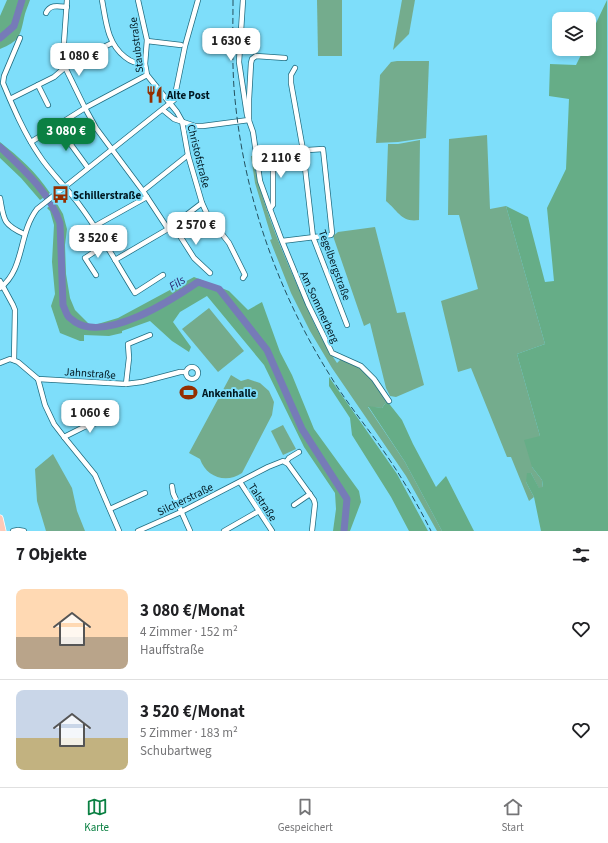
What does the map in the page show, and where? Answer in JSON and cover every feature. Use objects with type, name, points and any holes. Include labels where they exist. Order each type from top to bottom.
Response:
[{"type":"main road","points":[[0,518],[4,531]]},
{"type":"street","points":[[67,0],[63,56],[65,67],[96,128],[143,191],[168,229]]},
{"type":"street","points":[[102,0],[108,32],[112,43],[121,54],[129,60],[145,64]]},
{"type":"street","name":"Staubstraße","points":[[138,0],[147,41],[145,64],[147,75],[182,121]]},
{"type":"street","points":[[2,287],[7,283],[15,270],[24,234],[33,214],[41,205],[163,110],[176,98],[185,46],[198,0]]},
{"type":"street","name":"Am Sommerberg","points":[[243,0],[239,62],[247,115],[250,120]]},
{"type":"street","points":[[46,13],[51,7],[67,7]]},
{"type":"street","points":[[20,38],[4,76],[3,83],[31,142],[60,182],[82,207],[135,293],[163,275]]},
{"type":"street","points":[[147,41],[180,45]]},
{"type":"street","points":[[10,99],[38,86],[54,77],[65,67],[112,43]]},
{"type":"street","name":"Am Sommerberg","points":[[285,58],[256,56],[252,59],[251,63],[249,92],[250,120],[260,181],[282,241],[308,304],[332,353],[361,366],[374,379],[389,401]]},
{"type":"street","name":"Tegelbergstraße","points":[[295,68],[291,75],[291,83],[303,150],[313,237],[347,325]]},
{"type":"street","points":[[31,142],[85,108],[147,75]]},
{"type":"street","points":[[38,86],[48,105]]},
{"type":"street","points":[[163,110],[174,119],[195,126],[250,120]]},
{"type":"street","name":"Christofstraße","points":[[182,121],[188,154],[202,203],[208,216],[229,243],[245,275],[243,278]]},
{"type":"street","points":[[59,125],[88,168]]},
{"type":"street","points":[[270,209],[274,205],[274,154],[278,152],[323,149],[333,230],[331,235],[282,241]]},
{"type":"street","points":[[143,191],[188,154]]},
{"type":"street","points":[[95,226],[147,197]]},
{"type":"street","points":[[0,198],[5,221],[11,227],[24,234]]},
{"type":"street","points":[[115,260],[168,229],[202,203]]},
{"type":"street","points":[[173,225],[194,258],[210,273]]},
{"type":"street","points":[[96,275],[85,258],[105,245]]},
{"type":"street","points":[[0,281],[15,310],[14,360]]},
{"type":"street","points":[[126,384],[129,358],[128,344],[150,335]]},
{"type":"street","points":[[0,363],[14,360],[38,379],[45,405],[54,424],[95,475],[119,531]]},
{"type":"street","name":"Jahnstraße","points":[[38,379],[126,384],[142,382],[185,372]]},
{"type":"street","points":[[64,437],[84,427],[112,418]]},
{"type":"street","points":[[299,452],[289,458],[286,462],[310,494],[315,504],[312,531]]},
{"type":"street","name":"Silcherstraße","points":[[138,531],[182,512],[268,467],[284,461],[286,462]]},
{"type":"street","name":"Talstraße","points":[[240,482],[272,531]]},
{"type":"street","points":[[172,486],[173,493],[190,531]]},
{"type":"street","points":[[110,508],[145,493]]},
{"type":"street","points":[[294,506],[310,494]]},
{"type":"street","points":[[224,531],[259,511]]},
{"type":"street","points":[[13,531],[24,531]]},
{"type":"green space","points":[[7,0],[30,0],[18,38],[0,49],[0,16]]},
{"type":"green space","points":[[317,0],[342,0],[342,56],[318,56]]},
{"type":"green space","points":[[402,0],[415,0],[409,34],[393,50]]},
{"type":"green space","points":[[607,0],[608,531],[541,531],[534,497],[526,482],[527,473],[531,473],[539,488],[543,487],[542,480],[532,467],[524,440],[540,436],[517,354],[545,344],[506,206],[528,217],[545,282],[554,281],[547,208],[566,169],[569,99],[549,96],[550,64],[576,65],[580,56],[596,56],[596,23]]},
{"type":"green space","points":[[429,61],[426,138],[376,143],[380,75],[391,62]]},
{"type":"green space","points":[[487,135],[490,209],[506,206],[545,344],[517,354],[540,436],[532,467],[542,480],[543,488],[539,489],[531,473],[526,482],[534,497],[529,501],[511,457],[507,457],[471,368],[458,372],[441,301],[478,289],[459,215],[448,215],[449,139]]},
{"type":"green space","points":[[420,140],[419,220],[408,220],[386,201],[388,144],[398,144]]},
{"type":"green space","points":[[0,142],[27,165],[50,193],[40,200],[21,178],[0,158]]},
{"type":"green space","points":[[251,156],[265,206],[277,238],[320,335],[337,363],[342,358],[360,366],[387,401],[382,408],[368,407],[405,462],[442,531],[437,531],[406,476],[332,368],[310,331],[291,293],[270,240],[272,239],[255,183]]},
{"type":"green space","points":[[56,202],[63,214],[67,229],[65,245],[66,274],[70,298],[75,310],[91,326],[118,318],[194,277],[229,291],[248,310],[262,302],[280,352],[292,375],[314,429],[359,491],[361,502],[350,531],[333,531],[336,509],[335,493],[304,447],[264,365],[207,296],[180,312],[173,322],[191,347],[189,352],[172,341],[150,321],[122,331],[122,333],[109,336],[84,335],[84,341],[80,341],[60,333],[51,306],[55,294],[52,262],[54,225],[50,211],[47,208]]},
{"type":"green space","points":[[375,227],[397,313],[405,312],[424,385],[396,397],[390,396],[386,388],[370,323],[364,326],[333,236],[338,232]]},
{"type":"green space","points":[[209,308],[244,351],[218,372],[182,329]]},
{"type":"green space","points":[[231,375],[241,381],[248,379],[260,383],[269,391],[274,402],[272,415],[242,473],[230,478],[223,478],[212,474],[203,465],[200,459],[189,453]]},
{"type":"green space","points":[[329,377],[397,474],[428,531],[409,531],[391,497],[352,435],[350,418],[329,386]]},
{"type":"green space","points":[[387,401],[402,420],[436,487],[446,476],[474,531],[442,531],[405,462],[368,406],[382,408]]},
{"type":"green space","points":[[283,425],[296,449],[283,455],[271,431]]},
{"type":"green space","points":[[53,454],[72,488],[77,511],[85,531],[46,531],[37,501],[35,469]]},
{"type":"waterway","name":"Fils","points":[[0,38],[14,26],[22,0]]},
{"type":"waterway","name":"Fils","points":[[0,147],[18,164],[43,192],[50,202],[60,223],[63,305],[68,316],[75,322],[88,327],[104,327],[121,323],[138,317],[155,308],[198,282],[219,289],[267,350],[302,429],[347,499],[344,531]]},
{"type":"railway","points":[[233,0],[233,77],[238,126],[254,201],[278,274],[311,344],[348,402],[393,464],[431,531]]},
{"type":"place","name":"Alte Post","points":[[154,95]]},
{"type":"place","name":"Schillerstraße","points":[[60,195]]},
{"type":"place","name":"Ankenhalle","points":[[189,393]]}]
